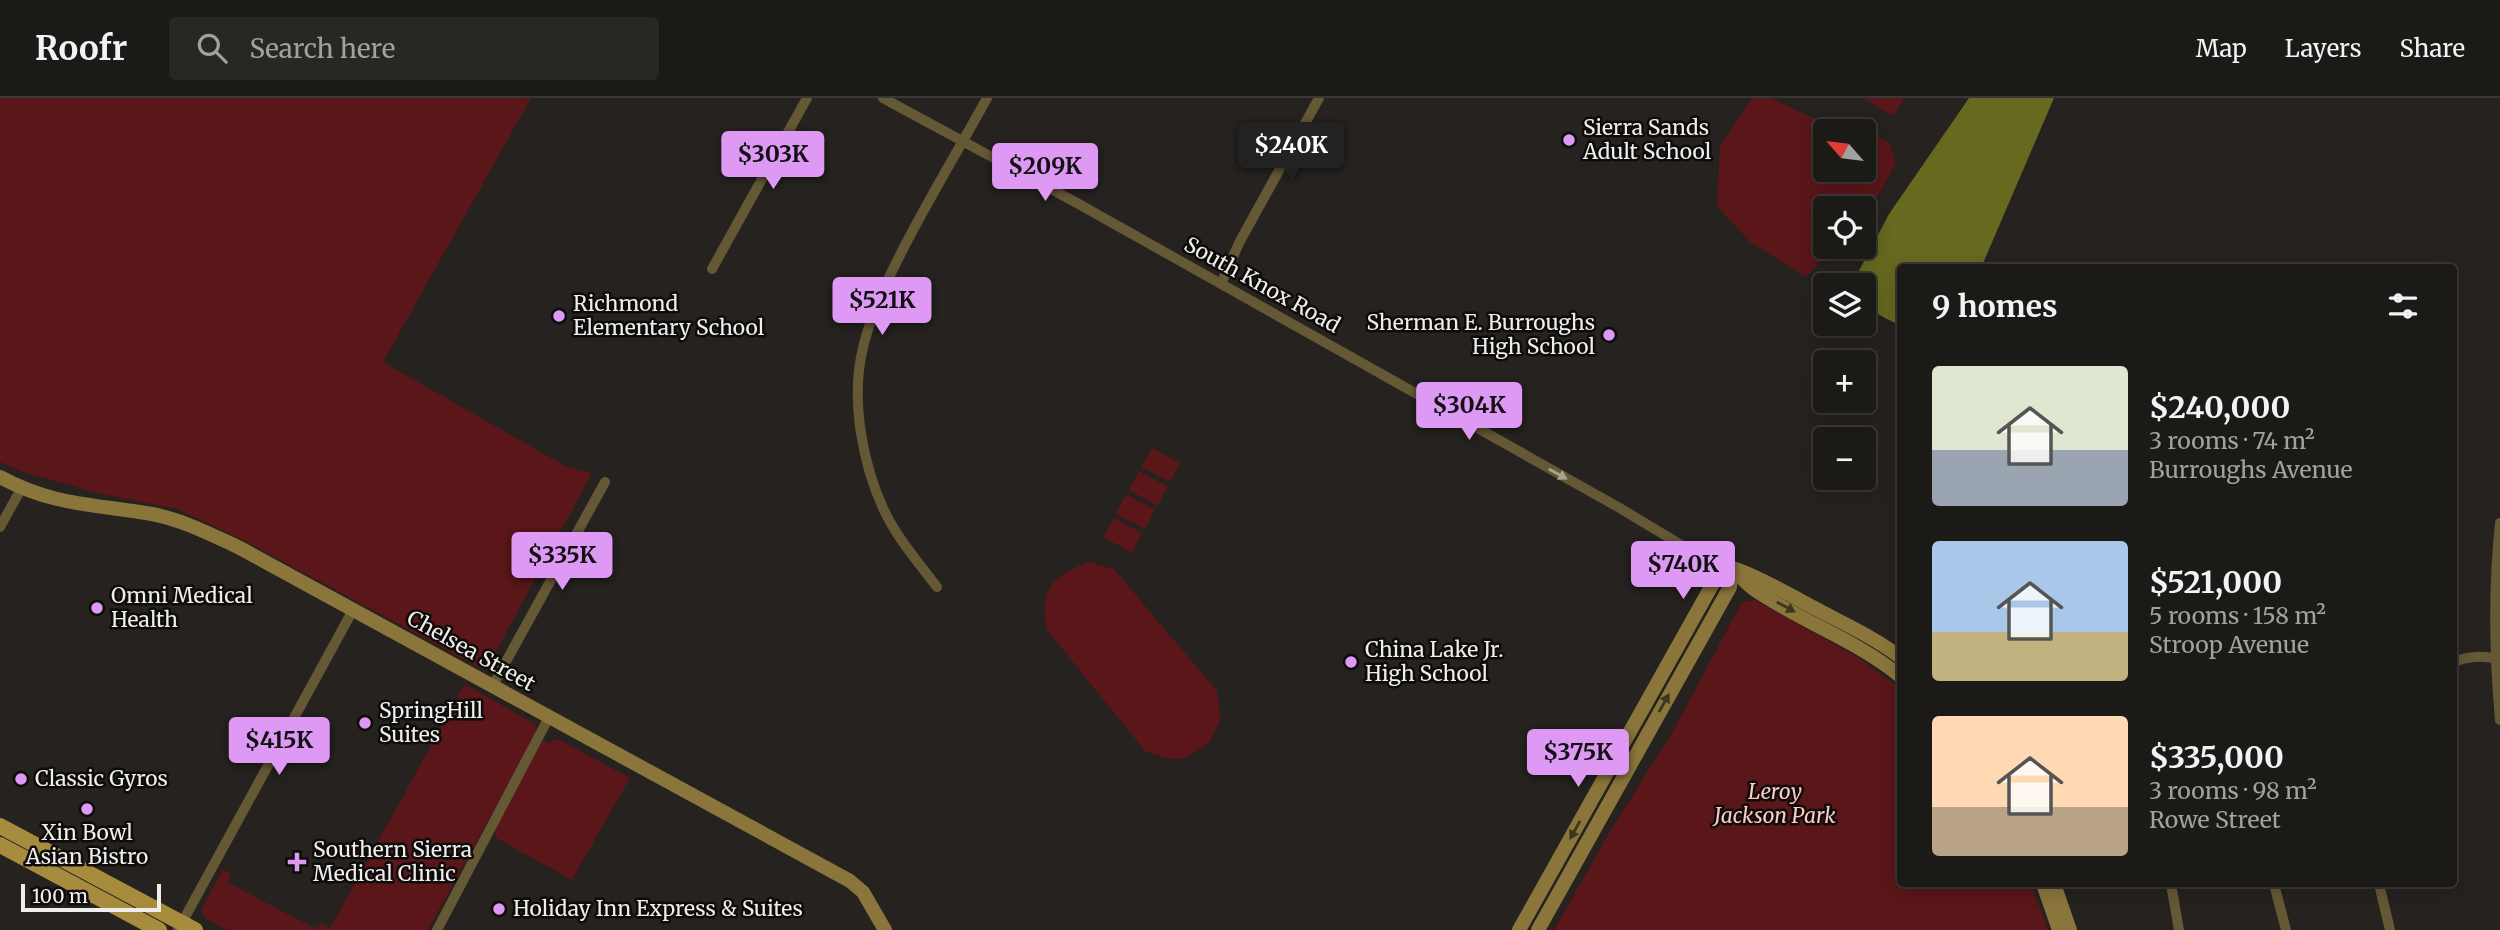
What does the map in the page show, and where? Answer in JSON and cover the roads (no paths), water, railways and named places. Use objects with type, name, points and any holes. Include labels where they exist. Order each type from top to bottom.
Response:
[{"type":"main road","points":[[0,826],[185,928]]},
{"type":"main road","points":[[0,845],[159,930]]},
{"type":"street","points":[[712,269],[807,98]]},
{"type":"street","name":"South Knox Road","points":[[883,98],[1221,284],[1618,507],[1701,557],[1731,567]]},
{"type":"street","points":[[937,587],[898,536],[883,509],[868,463],[860,422],[861,358],[884,289],[911,233],[987,98]]},
{"type":"street","points":[[1221,284],[1239,243],[1319,98]]},
{"type":"street","name":"Chelsea Street","points":[[0,477],[21,489],[57,501],[153,514],[180,521],[238,547],[850,881],[863,892],[885,930]]},
{"type":"street","points":[[492,687],[605,482]]},
{"type":"street","points":[[0,527],[21,489]]},
{"type":"street","points":[[2500,523],[2495,571],[2494,658],[2500,720]]},
{"type":"street","points":[[1731,567],[1760,578],[1858,629],[1897,655]]},
{"type":"street","points":[[1731,567],[1754,589],[1882,661],[1897,674]]},
{"type":"street","points":[[1519,930],[1716,578],[1731,567]]},
{"type":"street","points":[[1538,930],[1730,587],[1731,567]]},
{"type":"street","points":[[185,928],[353,610]]},
{"type":"street","points":[[2457,661],[2478,656],[2494,658]]},
{"type":"street","points":[[437,930],[549,717]]},
{"type":"street","points":[[2044,887],[2059,930]]},
{"type":"street","points":[[2055,887],[2070,930]]},
{"type":"street","points":[[2172,887],[2179,930]]},
{"type":"street","points":[[2275,887],[2286,930]]},
{"type":"street","points":[[2380,887],[2390,930]]},
{"type":"place","name":"Sierra Sands Adult School","points":[[1569,140]]},
{"type":"place","name":"Richmond Elementary School","points":[[559,316]]},
{"type":"place","name":"Sherman E. Burroughs High School","points":[[1609,335]]},
{"type":"place","name":"Omni Medical Health","points":[[97,608]]},
{"type":"place","name":"China Lake Jr. High School","points":[[1351,662]]},
{"type":"place","name":"SpringHill Suites","points":[[365,723]]},
{"type":"place","name":"Classic Gyros","points":[[21,779]]},
{"type":"place","name":"Xin Bowl Asian Bistro","points":[[87,809]]},
{"type":"place","name":"Southern Sierra Medical Clinic","points":[[297,862]]},
{"type":"place","name":"Holiday Inn Express & Suites","points":[[499,909]]},
{"type":"park label","name":"Leroy Jackson Park","points":[[1775,804]]}]
